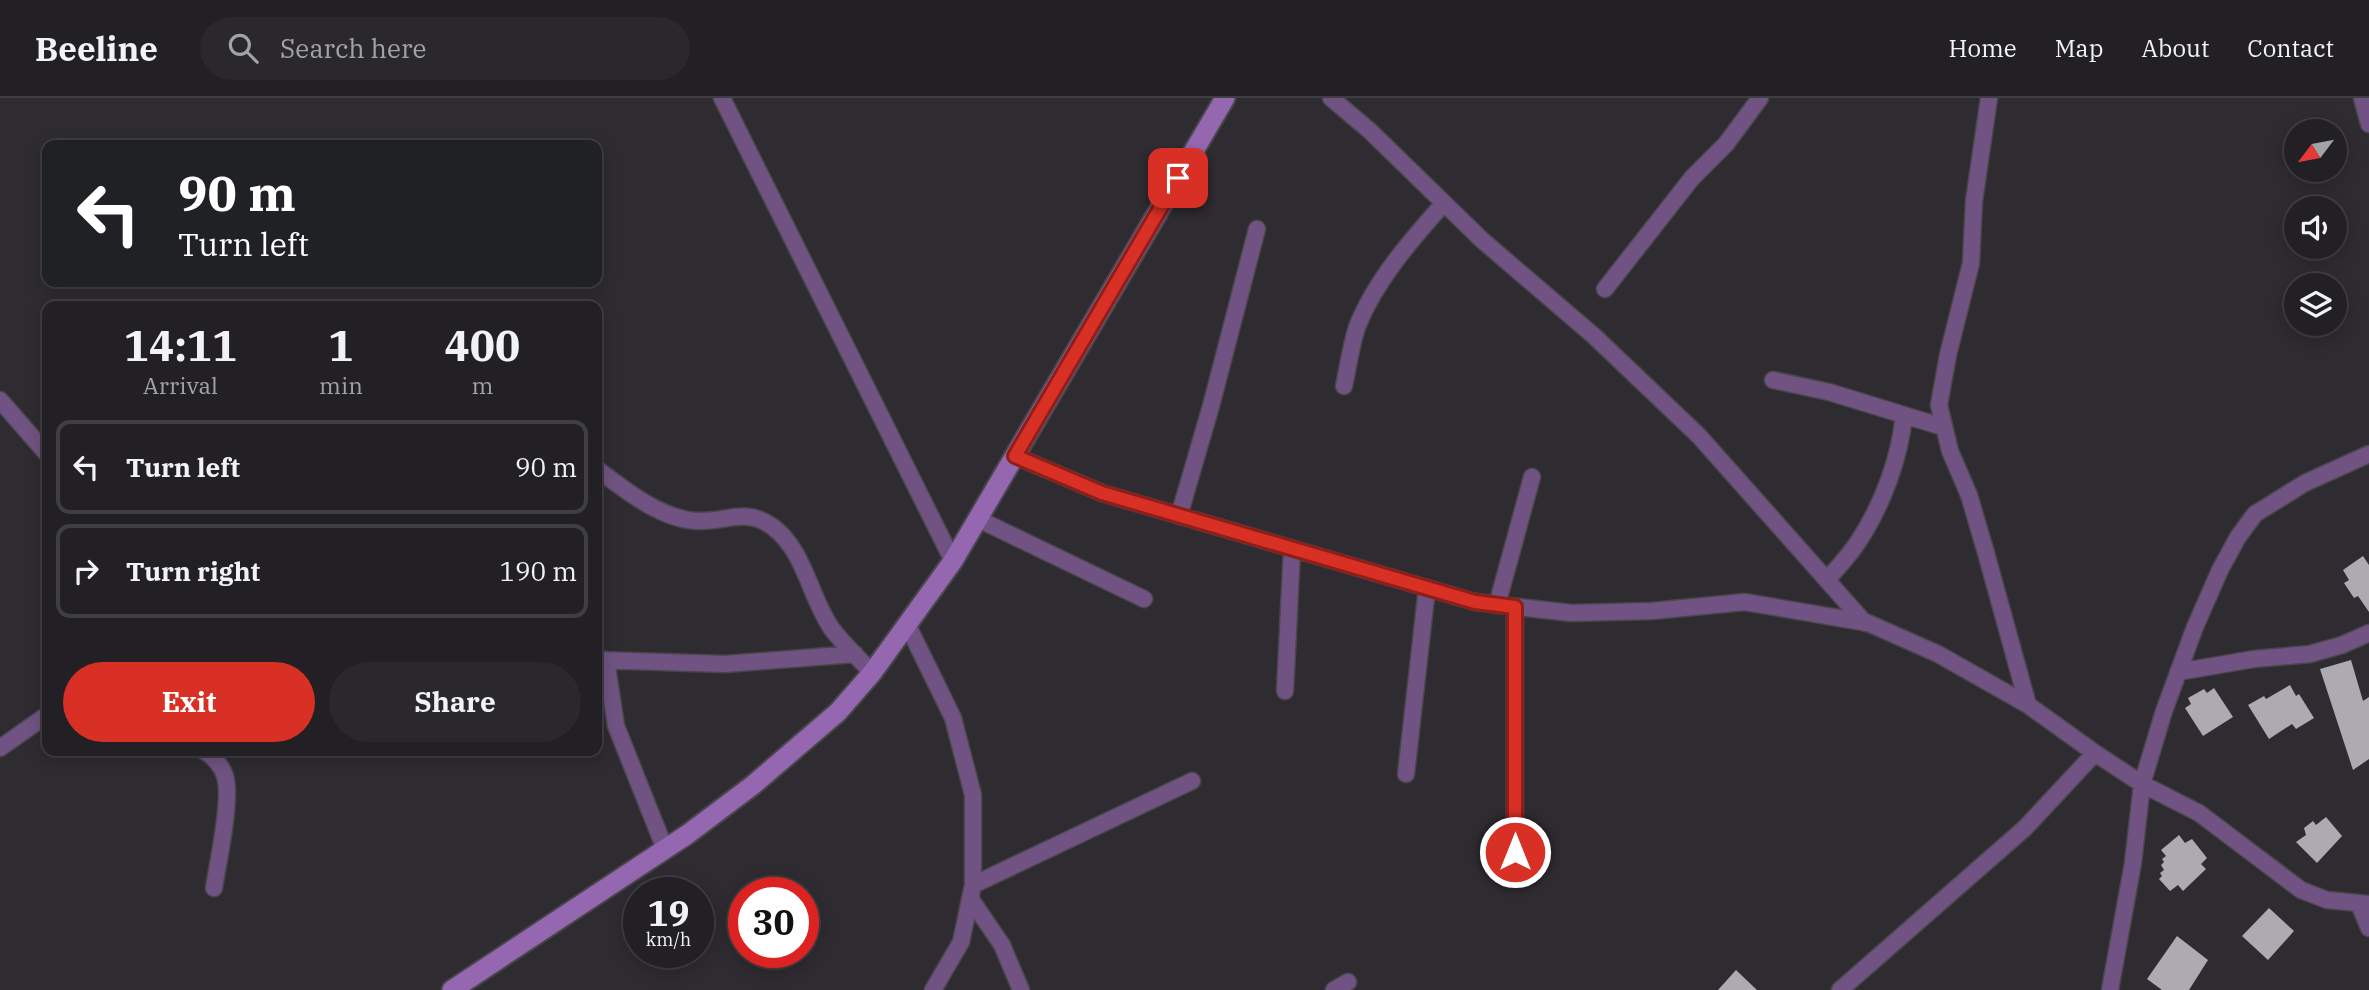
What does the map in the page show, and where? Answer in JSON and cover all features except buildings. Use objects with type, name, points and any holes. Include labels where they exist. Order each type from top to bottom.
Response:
[{"type":"main road","points":[[452,990],[665,849],[762,777],[838,712],[872,673],[953,561],[1225,98]]},
{"type":"street","points":[[722,98],[953,561]]},
{"type":"street","points":[[1331,98],[1370,131],[1482,240],[1594,336],[1699,436],[1864,623]]},
{"type":"street","points":[[1605,289],[1692,178],[1726,144],[1760,98]]},
{"type":"street","points":[[1989,98],[1974,201],[1971,262],[1939,405],[1950,451],[1972,506],[2028,705]]},
{"type":"street","points":[[2362,98],[2369,124]]},
{"type":"street","points":[[1344,386],[1357,328],[1378,289],[1409,242],[1444,203]]},
{"type":"street","points":[[1179,516],[1257,229]]},
{"type":"street","points":[[1773,380],[1829,392],[1943,427]]},
{"type":"street","points":[[0,400],[42,448]]},
{"type":"street","points":[[1827,580],[1858,542],[1884,493],[1902,435],[1904,415]]},
{"type":"street","points":[[2110,990],[2133,863],[2142,784],[2164,711],[2220,570],[2238,537],[2255,514],[2305,483],[2369,454]]},
{"type":"street","points":[[1015,456],[1102,493],[1475,602],[1571,613],[1652,611],[1745,602],[1864,623],[1938,654],[2028,705],[2142,784],[2199,813],[2301,890],[2327,900],[2364,904],[2369,928]]},
{"type":"street","points":[[602,473],[635,498],[676,517],[701,522],[748,516],[773,527],[794,551],[832,628],[872,673]]},
{"type":"street","points":[[1497,605],[1532,477]]},
{"type":"street","points":[[978,519],[1144,599]]},
{"type":"street","points":[[1285,691],[1292,549]]},
{"type":"street","points":[[1406,774],[1427,588]]},
{"type":"street","points":[[1515,607],[1515,852]]},
{"type":"street","points":[[907,624],[953,718],[973,795],[971,892],[961,942],[933,990]]},
{"type":"street","points":[[2178,673],[2254,659],[2310,654],[2342,645],[2369,633]]},
{"type":"street","points":[[602,660],[725,664],[855,654]]},
{"type":"street","points":[[602,664],[616,726],[665,849]]},
{"type":"street","points":[[0,748],[42,719]]},
{"type":"street","points":[[1840,990],[2025,828],[2095,753]]},
{"type":"street","points":[[209,756],[222,768],[226,779],[227,799],[214,888]]},
{"type":"street","points":[[971,892],[1192,781]]},
{"type":"street","points":[[971,892],[1002,945],[1021,990]]},
{"type":"route","points":[[1178,178],[1015,456],[1102,493],[1475,602],[1515,607],[1515,852]]}]
